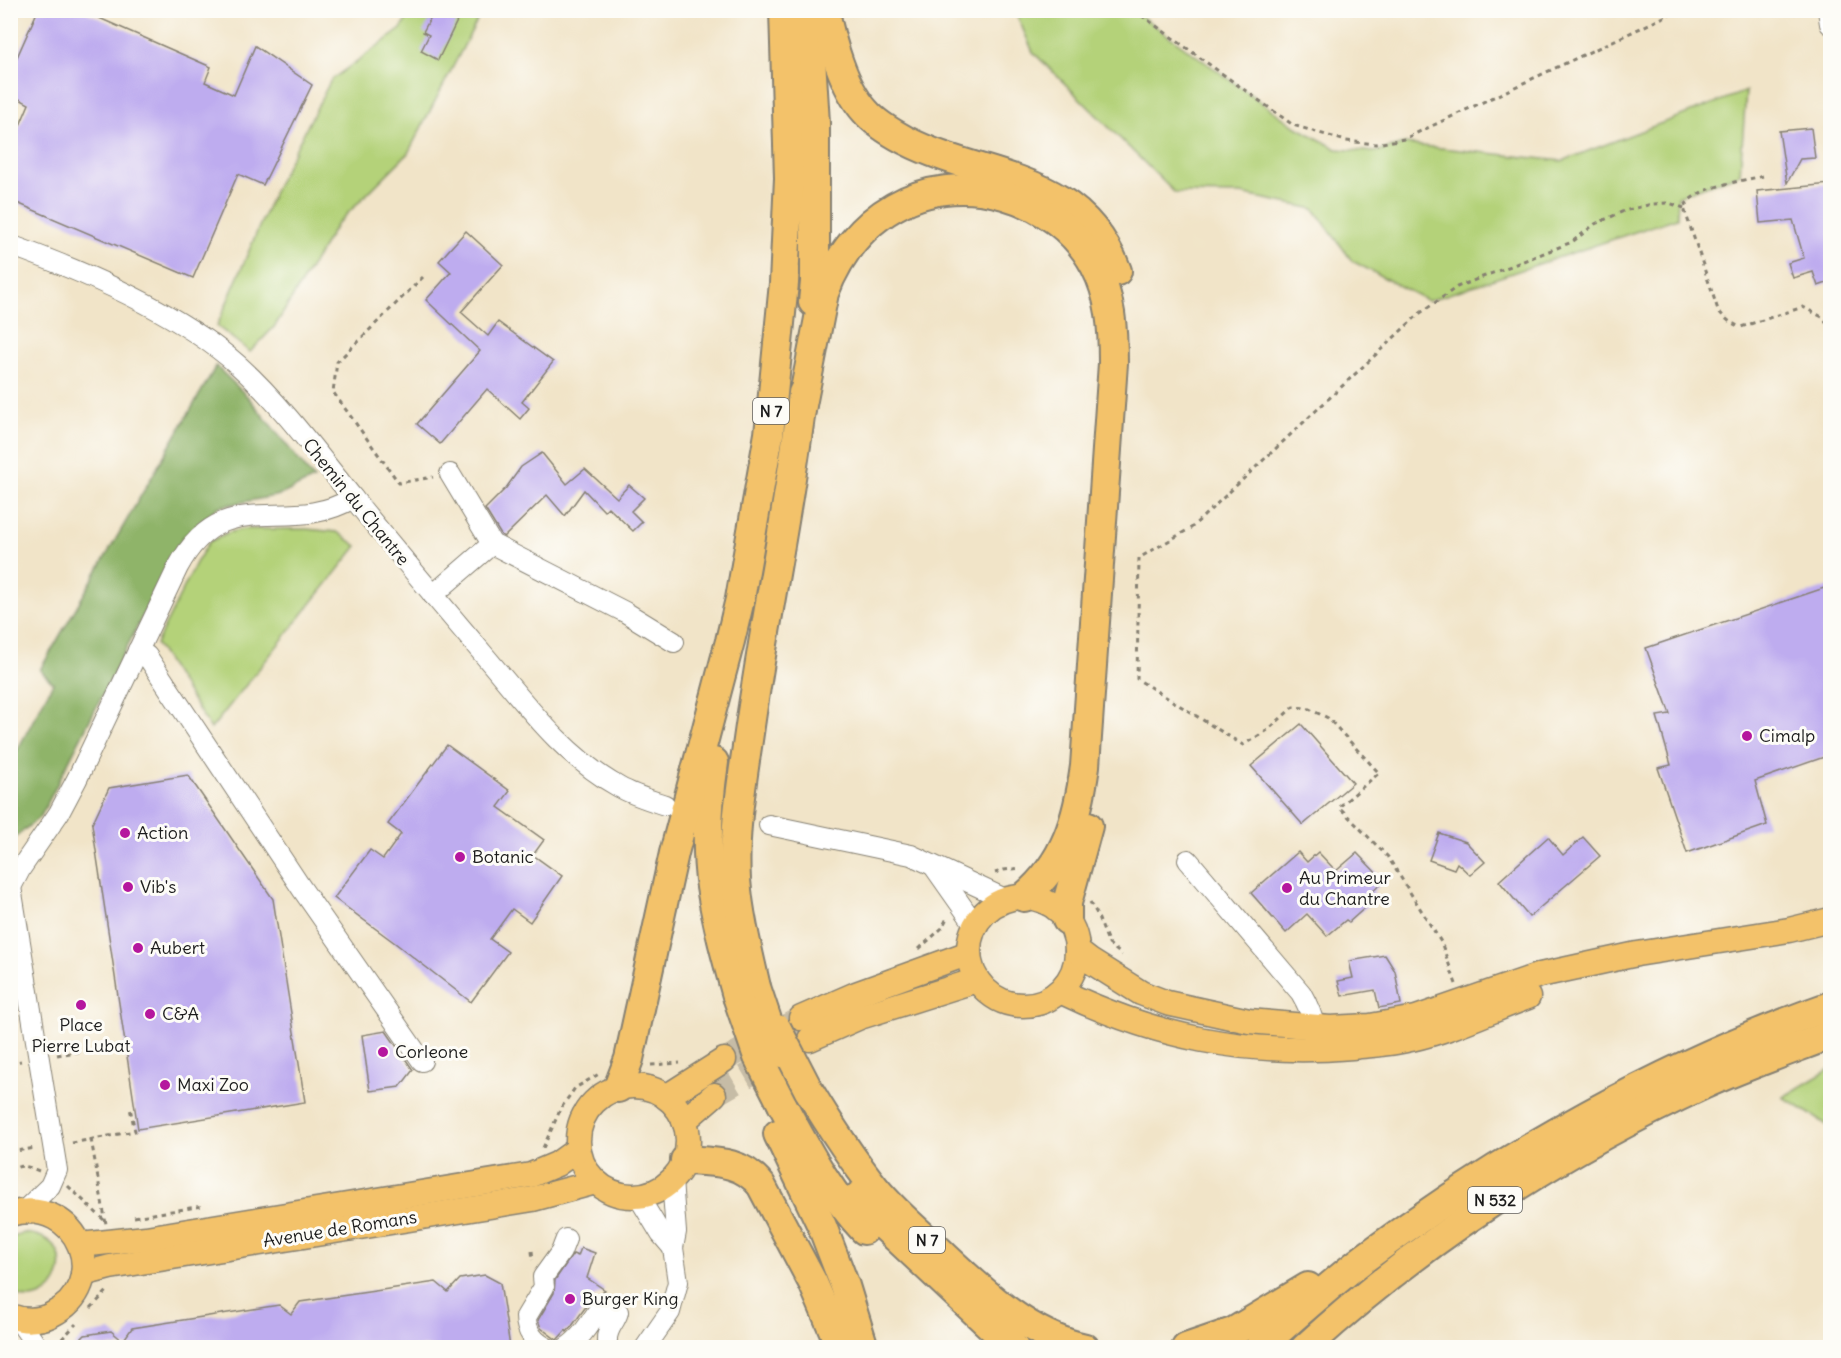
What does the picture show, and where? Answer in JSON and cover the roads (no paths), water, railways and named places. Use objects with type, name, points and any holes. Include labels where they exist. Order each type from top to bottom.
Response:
[{"type":"highway","name":"N 7","points":[[784,10],[789,178],[784,283],[769,434],[749,550],[730,641],[709,797],[708,847],[711,886],[724,949],[740,995],[775,1047],[822,1226],[845,1286],[864,1347]]},
{"type":"highway","name":"N 7","points":[[740,995],[742,928],[736,880],[736,831],[760,660],[801,410],[815,282],[815,123],[820,16]]},
{"type":"highway","points":[[820,16],[845,80],[865,111],[892,133],[928,152],[994,172],[1053,194],[1078,212],[1097,231],[1111,255],[1123,287],[1128,355],[1100,769],[1081,853],[1061,876],[1015,898]]},
{"type":"highway","points":[[801,410],[824,293],[831,275],[847,248],[861,232],[901,203],[938,190],[955,188],[1014,198],[1031,204],[1058,223],[1084,249],[1095,266],[1103,283],[1109,309],[1113,335],[1113,363],[1086,754],[1080,801],[1065,846],[1061,876],[1067,903],[1067,920]]},
{"type":"highway","points":[[618,1088],[629,1059],[674,853],[730,641]]},
{"type":"highway","name":"N 532","points":[[1258,1347],[1313,1300],[1405,1229],[1483,1176],[1612,1101],[1737,1042],[1830,1006]]},
{"type":"highway","name":"N 532","points":[[1305,1347],[1436,1240],[1547,1168],[1607,1134],[1705,1084],[1830,1035]]},
{"type":"highway","name":"N 7","points":[[788,1101],[812,1160],[847,1212],[886,1253],[987,1347]]},
{"type":"highway","name":"N 7","points":[[788,1101],[849,1185],[878,1219],[942,1282],[1014,1347]]},
{"type":"highway","name":"N 7","points":[[788,1101],[836,1136],[870,1181],[912,1226],[1009,1311],[1044,1334],[1085,1347]]},
{"type":"highway","points":[[679,1170],[721,1163],[744,1169],[753,1176],[761,1185],[813,1283],[841,1347]]},
{"type":"highway","points":[[1186,1347],[1233,1332],[1405,1229]]},
{"type":"main road","points":[[1015,898],[1041,900],[1056,908],[1067,920],[1074,935],[1077,951],[1075,965],[1060,991],[1040,1002],[1026,1005],[1012,1004],[999,1000],[977,980],[971,967],[970,938],[975,924],[988,909],[1015,898]]},
{"type":"main road","points":[[1789,930],[1830,920]]},
{"type":"main road","points":[[1077,951],[1141,993],[1167,1003],[1249,1021],[1330,1028],[1370,1026],[1416,1018],[1540,975],[1636,954],[1789,930],[1830,927]]},
{"type":"main road","points":[[969,953],[856,994],[806,1029],[860,1017],[977,980]]},
{"type":"main road","points":[[1060,991],[1129,1021],[1177,1035],[1257,1048],[1300,1050],[1410,1040],[1444,1030],[1547,990],[1600,963]]},
{"type":"main road","points":[[666,1097],[724,1060]]},
{"type":"main road","points":[[630,1086],[643,1086],[666,1097],[677,1107],[688,1134],[688,1147],[679,1170],[662,1188],[638,1196],[616,1194],[596,1182],[584,1167],[578,1149],[580,1122],[595,1100],[605,1093],[630,1086]]},
{"type":"main road","points":[[684,1120],[714,1095]]},
{"type":"main road","name":"Avenue de Romans","points":[[80,1245],[146,1238],[531,1175],[557,1164],[578,1149]]},
{"type":"main road","name":"Avenue de Romans","points":[[83,1274],[110,1267],[343,1228],[533,1199],[596,1182]]},
{"type":"main road","points":[[14,1317],[32,1320],[60,1310],[79,1288],[83,1274],[83,1254],[80,1245],[74,1233],[65,1224],[46,1213],[18,1212]]},
{"type":"street","points":[[1828,10],[1830,24]]},
{"type":"street","name":"Chemin du Chantre","points":[[10,244],[56,261],[166,315],[237,364],[309,443],[433,596],[561,745],[620,788],[665,805]]},
{"type":"street","points":[[450,474],[492,544],[625,612],[674,642]]},
{"type":"street","points":[[18,1212],[52,1181],[57,1170],[11,887],[21,868],[59,813],[77,779],[185,554],[193,543],[204,532],[230,518],[323,511],[340,506],[353,498]]},
{"type":"street","points":[[433,596],[492,544]]},
{"type":"street","points":[[138,650],[147,656],[302,888],[422,1061]]},
{"type":"street","points":[[769,825],[910,855],[972,883],[1015,898]]},
{"type":"street","points":[[1188,860],[1301,993],[1311,1011],[1316,1040],[1286,1041],[1257,1048]]},
{"type":"street","points":[[933,866],[975,924]]},
{"type":"street","points":[[645,1347],[670,1312],[678,1282],[674,1248],[679,1170]]},
{"type":"street","points":[[52,1181],[56,1217]]},
{"type":"street","points":[[638,1196],[661,1234],[674,1248]]},
{"type":"street","points":[[547,1347],[541,1345],[528,1332],[526,1317],[544,1287],[543,1277],[561,1252],[566,1239]]},
{"type":"street","points":[[566,1347],[575,1342],[602,1305],[610,1305],[618,1312],[606,1333],[607,1341]]},
{"type":"street","points":[[39,1347],[48,1316]]},
{"type":"street","points":[[14,1317],[39,1347]]},
{"type":"tunnel","points":[[724,1060],[801,1018]]},
{"type":"tunnel","points":[[714,1095],[779,1057]]},
{"type":"place","name":"Cimalp","points":[[1747,736]]},
{"type":"place","name":"Action","points":[[125,833]]},
{"type":"place","name":"Botanic","points":[[460,857]]},
{"type":"place","name":"Vib's","points":[[128,887]]},
{"type":"place","name":"Au Primeur du Chantre","points":[[1287,888]]},
{"type":"place","name":"Aubert","points":[[138,948]]},
{"type":"place","name":"Place Pierre Lubat","points":[[81,1005]]},
{"type":"place","name":"C&A","points":[[150,1014]]},
{"type":"place","name":"Corleone","points":[[383,1052]]},
{"type":"place","name":"Maxi Zoo","points":[[165,1085]]},
{"type":"place","name":"Burger King","points":[[570,1299]]}]
